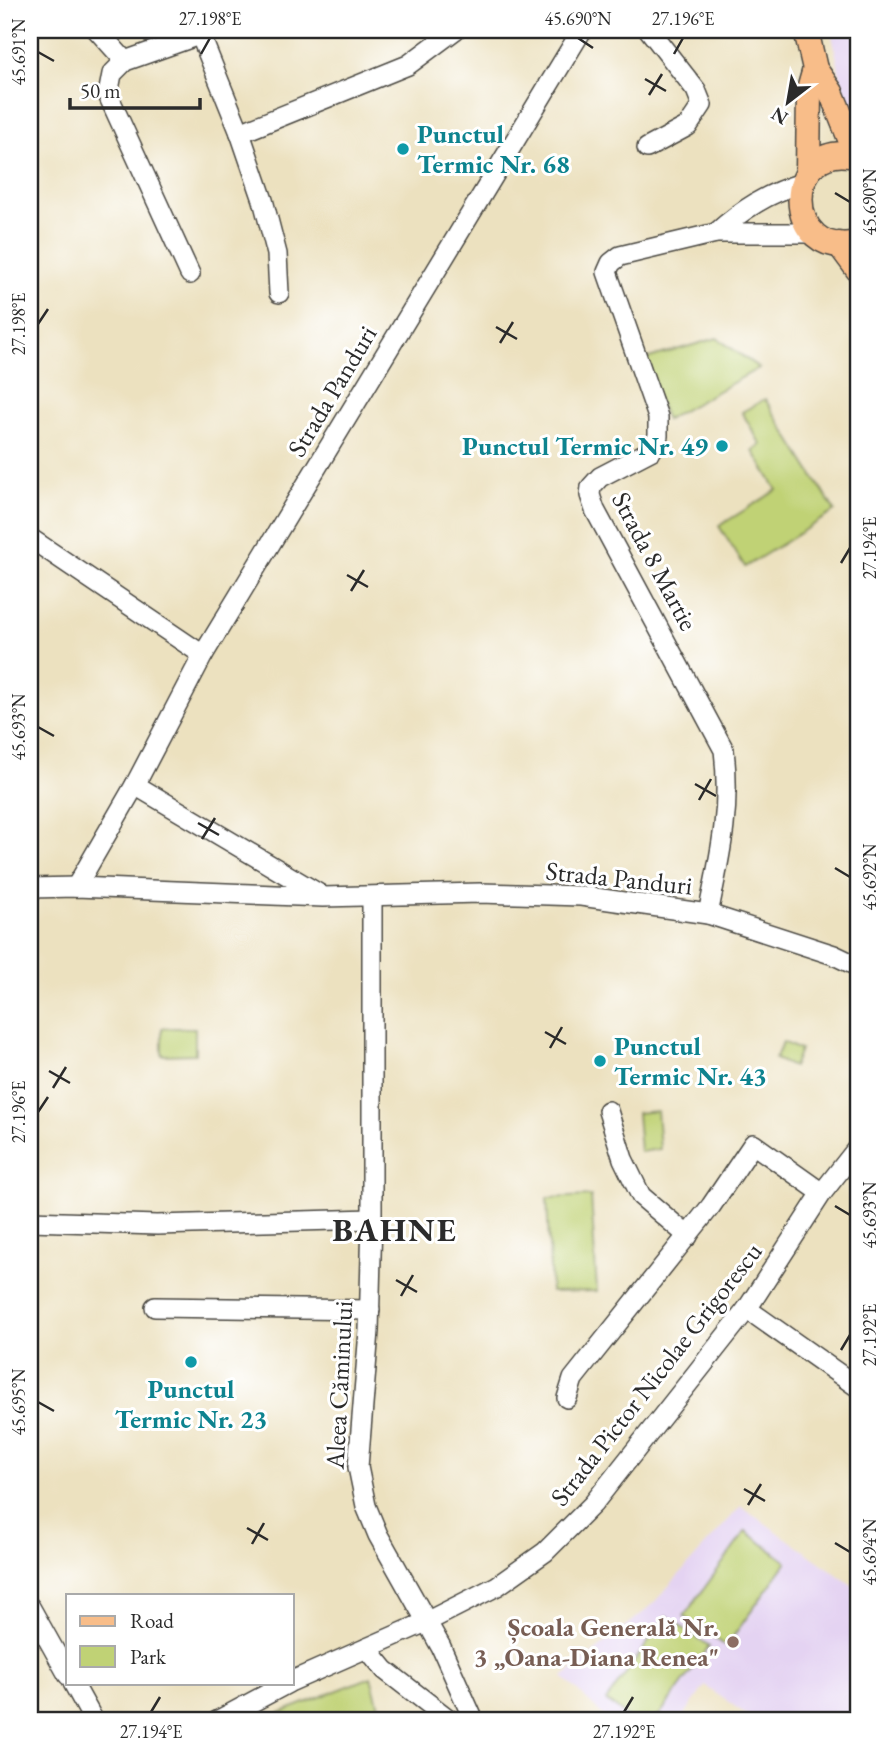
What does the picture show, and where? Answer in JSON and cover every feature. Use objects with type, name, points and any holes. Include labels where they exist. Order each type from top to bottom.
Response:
[{"type":"main road","points":[[805,177],[823,159],[836,155],[858,156],[831,92],[816,69],[806,30]]},
{"type":"main road","points":[[816,69],[809,90],[805,177],[799,197],[801,213],[814,233],[822,239],[849,243],[859,271]]},
{"type":"street","points":[[97,30],[125,61]]},
{"type":"street","points":[[240,133],[408,65],[455,30]]},
{"type":"street","name":"Strada Panduri","points":[[76,887],[135,785],[203,654],[582,30]]},
{"type":"street","points":[[647,148],[688,126],[702,105],[696,90],[649,30]]},
{"type":"street","points":[[190,274],[108,95],[112,74],[125,61],[206,32],[263,200],[277,254],[279,293]]},
{"type":"street","points":[[716,233],[741,211],[805,177]]},
{"type":"street","points":[[716,233],[814,233]]},
{"type":"street","name":"Strada 8 Martie","points":[[708,914],[726,824],[727,776],[724,750],[595,510],[590,495],[591,487],[600,477],[652,450],[658,436],[658,417],[610,285],[607,272],[611,263],[620,256],[716,233]]},
{"type":"street","points":[[30,538],[203,654]]},
{"type":"street","points":[[135,785],[323,897]]},
{"type":"street","name":"Strada Panduri","points":[[30,888],[76,887],[323,897],[480,893],[581,895],[708,914],[821,951],[859,967]]},
{"type":"street","name":"Aleea Căminului","points":[[372,897],[370,1310],[358,1467],[366,1506],[378,1535],[441,1647],[474,1721]]},
{"type":"street","points":[[608,1111],[623,1159],[641,1196],[688,1236]]},
{"type":"street","points":[[568,1398],[573,1379],[688,1236],[753,1144],[822,1193]]},
{"type":"street","name":"Strada Pictor Nicolae Grigorescu","points":[[294,1680],[426,1622],[497,1586],[545,1552],[593,1504],[747,1309],[822,1193],[859,1146]]},
{"type":"street","points":[[30,1220],[157,1225],[372,1219]]},
{"type":"street","points":[[155,1307],[370,1310]]},
{"type":"street","points":[[747,1309],[859,1388]]},
{"type":"street","points":[[30,1607],[66,1671]]},
{"type":"street","points":[[367,1648],[385,1670],[451,1721]]},
{"type":"street","points":[[74,1684],[94,1721]]},
{"type":"street","name":"Strada Pictor Nicolae Grigorescu","points":[[217,1721],[286,1684]]},
{"type":"shaded area","points":[[831,30],[859,30],[859,114],[848,115]]},
{"type":"shaded area","name":"Școala Generală Nr. 3 „Oana-Diana Renea\"","points":[[741,1506],[859,1590],[859,1721],[756,1721],[705,1686],[680,1721],[609,1721],[563,1677],[650,1607]]},
{"type":"green space","points":[[717,338],[759,368],[666,420],[642,360]]},
{"type":"green space","points":[[765,399],[835,511],[745,567],[719,526],[777,490],[753,451],[761,445],[742,412]]},
{"type":"green space","points":[[162,1028],[195,1028],[195,1054],[162,1055]]},
{"type":"green space","points":[[783,1042],[800,1050],[793,1067],[775,1059]]},
{"type":"green space","points":[[657,1111],[660,1149],[640,1152],[637,1113]]},
{"type":"green space","points":[[591,1196],[597,1291],[551,1292],[547,1198]]},
{"type":"green space","points":[[746,1531],[787,1562],[726,1646],[684,1616]]},
{"type":"green space","points":[[667,1616],[709,1647],[655,1721],[633,1721],[606,1701]]},
{"type":"green space","points":[[371,1677],[379,1707],[398,1721],[259,1721]]},
{"type":"place","name":"Punctul Termic Nr. 68","points":[[403,149]]},
{"type":"place","name":"Punctul Termic Nr. 49","points":[[722,446]]},
{"type":"place","name":"Punctul Termic Nr. 43","points":[[600,1061]]},
{"type":"place","name":"Punctul Termic Nr. 23","points":[[191,1362]]},
{"type":"place","name":"Școala Generală Nr. 3 „Oana-Diana Renea\"","points":[[733,1642]]},
{"type":"district","name":"BAHNE","points":[[395,1229]]}]
